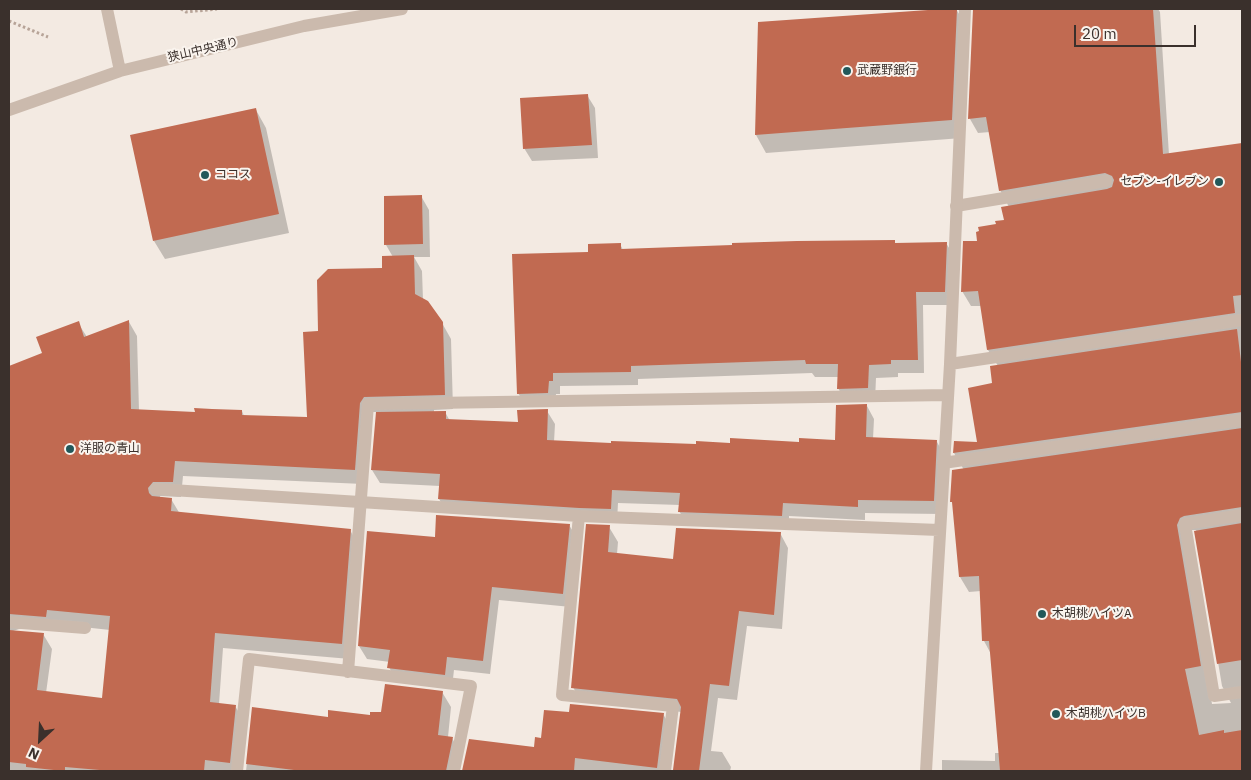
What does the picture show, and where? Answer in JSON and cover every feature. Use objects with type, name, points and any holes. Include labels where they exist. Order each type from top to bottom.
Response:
[{"type":"street","points":[[107,9],[120,71]]},
{"type":"street","name":"狭山中央通り","points":[[9,110],[120,71],[304,26],[402,9]]},
{"type":"street","points":[[926,771],[950,364],[965,9]]},
{"type":"street","points":[[956,206],[1106,181]]},
{"type":"street","points":[[950,364],[1242,320]]},
{"type":"street","points":[[348,672],[368,404],[948,394]]},
{"type":"street","points":[[943,464],[1242,420]]},
{"type":"street","points":[[156,489],[579,516],[939,530]]},
{"type":"street","points":[[1242,515],[1185,524],[1214,696],[1242,692]]},
{"type":"street","points":[[579,516],[562,695],[672,706],[665,771]]},
{"type":"street","points":[[9,622],[85,628]]},
{"type":"street","points":[[236,771],[249,659],[471,686],[454,771]]},
{"type":"path","points":[[181,9],[186,12],[217,9]]},
{"type":"path","points":[[9,21],[48,37]]},
{"type":"building","name":"武蔵野銀行","points":[[957,9],[952,120],[755,135],[758,22]]},
{"type":"building","points":[[973,9],[1153,9],[1163,154],[1242,143],[1242,295],[1233,296],[1235,313],[987,350],[978,291],[961,292],[963,241],[977,241],[976,232],[979,231],[978,227],[996,224],[995,221],[1004,220],[1001,207],[1107,189],[1112,187],[1114,180],[1112,176],[1105,173],[999,191],[986,117],[968,119]]},
{"type":"building","points":[[588,94],[592,145],[523,149],[520,98]]},
{"type":"building","name":"ココス","points":[[256,108],[279,214],[153,241],[130,135]]},
{"type":"building","points":[[422,195],[423,244],[384,245],[384,196]]},
{"type":"building","points":[[895,240],[895,243],[947,242],[945,292],[916,292],[918,360],[891,360],[891,364],[869,365],[868,388],[837,389],[838,364],[806,364],[805,360],[631,366],[631,372],[553,373],[553,381],[549,381],[548,393],[517,394],[512,254],[588,252],[588,244],[621,243],[621,249],[732,245],[732,243]]},
{"type":"building","points":[[414,255],[415,294],[428,301],[443,322],[445,395],[364,397],[360,403],[355,470],[175,461],[173,482],[153,482],[148,488],[152,496],[172,498],[171,511],[351,529],[342,644],[215,633],[210,702],[236,705],[230,763],[205,760],[204,771],[111,771],[65,767],[65,771],[63,771],[26,767],[26,764],[9,762],[9,630],[44,633],[37,690],[102,698],[110,616],[47,610],[46,617],[9,614],[9,366],[42,353],[36,337],[79,321],[84,337],[129,320],[131,409],[195,412],[194,408],[242,410],[242,415],[307,417],[303,332],[318,331],[317,280],[328,269],[382,268],[382,256]]},
{"type":"building","points":[[1237,329],[1242,370],[1242,412],[953,453],[954,441],[977,442],[968,388],[992,383],[990,366]]},
{"type":"building","points":[[867,404],[866,437],[937,440],[934,501],[858,500],[858,507],[783,503],[782,516],[678,512],[680,493],[612,490],[611,509],[579,508],[438,499],[440,474],[371,470],[376,412],[446,411],[446,419],[518,422],[517,410],[548,409],[547,440],[696,444],[696,441],[730,443],[730,438],[799,442],[799,438],[835,440],[836,405]]},
{"type":"building","points":[[1242,428],[1242,507],[1184,516],[1180,518],[1177,525],[1201,666],[1185,669],[1199,735],[1224,730],[1224,733],[1242,730],[1242,771],[1000,771],[989,641],[982,641],[979,576],[959,577],[952,502],[950,502],[952,470]]},
{"type":"building","points":[[436,515],[570,524],[563,594],[492,587],[483,661],[447,657],[445,675],[387,668],[390,650],[358,646],[367,531],[435,537]]},
{"type":"building","points":[[1242,523],[1242,660],[1217,664],[1194,531]]},
{"type":"building","points":[[586,524],[610,525],[608,552],[673,559],[676,528],[781,532],[774,615],[739,611],[729,686],[710,684],[699,771],[673,770],[681,707],[677,699],[571,688]]},
{"type":"building","points":[[385,684],[443,691],[438,735],[453,737],[446,771],[302,771],[246,764],[252,707],[328,717],[328,710],[370,715],[370,712],[381,712]]},
{"type":"building","points":[[570,704],[664,713],[657,768],[575,758],[574,771],[462,771],[469,739],[534,747],[535,737],[541,738],[544,710],[569,712]]},
{"type":"place","name":"武蔵野銀行","points":[[847,71]]},
{"type":"place","name":"ココス","points":[[205,175]]},
{"type":"place","name":"セブン-イレブン","points":[[1219,182]]},
{"type":"place","name":"洋服の青山","points":[[70,449]]},
{"type":"place","name":"木胡桃ハイツA","points":[[1042,614]]},
{"type":"place","name":"木胡桃ハイツB","points":[[1056,714]]}]
